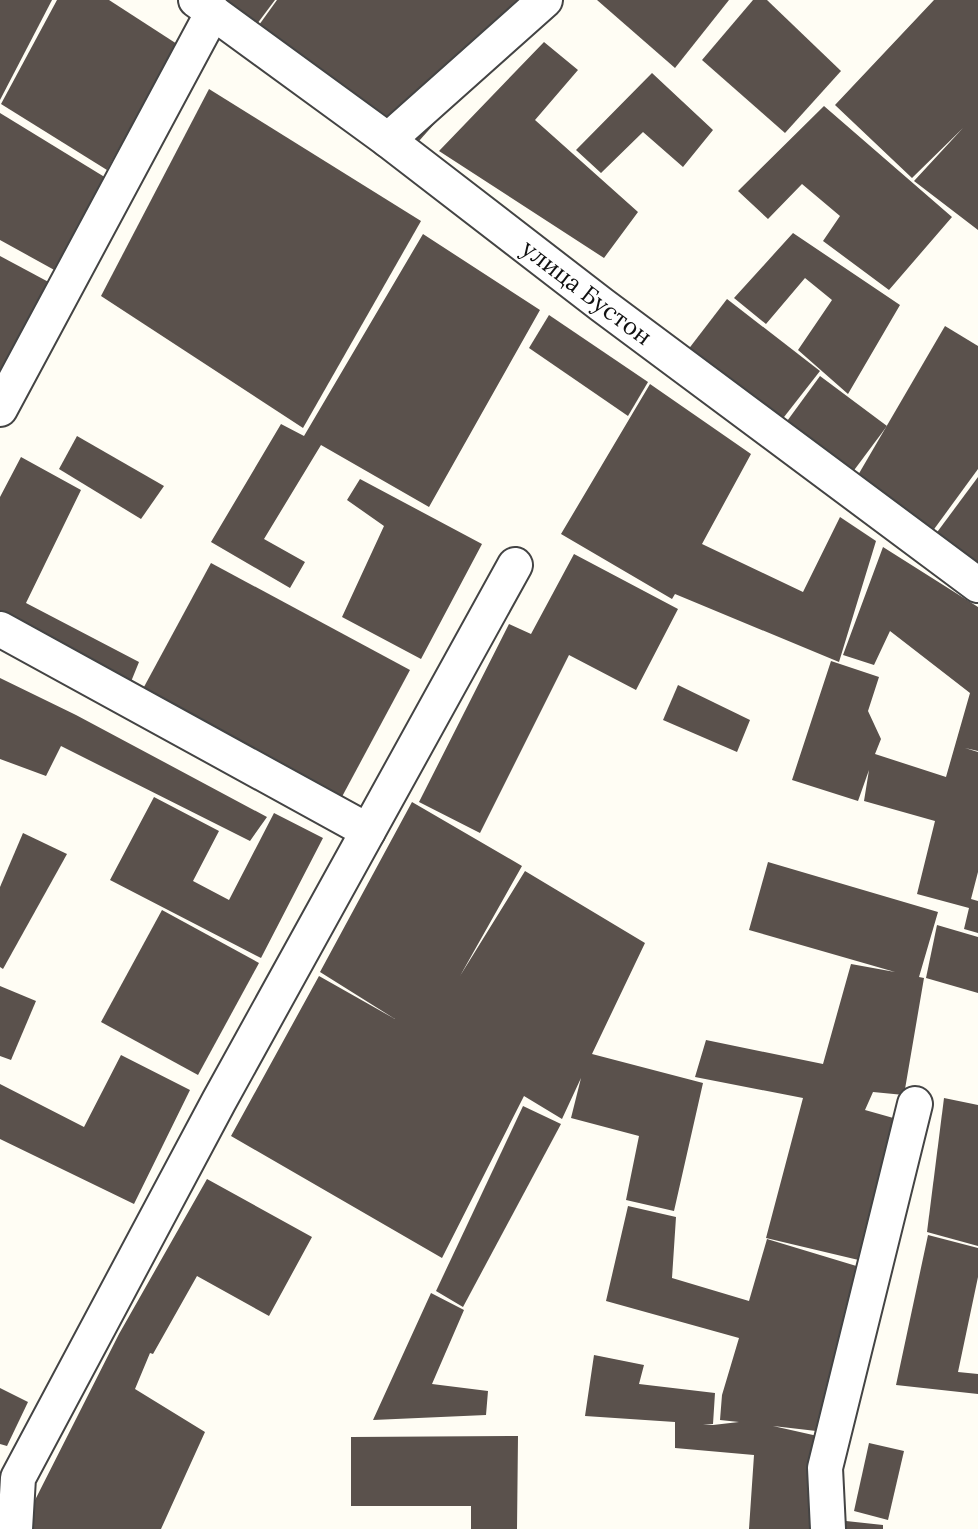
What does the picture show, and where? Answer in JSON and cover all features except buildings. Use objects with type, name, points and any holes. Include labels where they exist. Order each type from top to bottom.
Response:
[{"type":"street","points":[[388,140],[545,0]]},
{"type":"street","points":[[0,409],[205,6]]},
{"type":"street","name":"улица Бустон","points":[[205,6],[388,140],[602,305],[978,585]]},
{"type":"street","points":[[15,1529],[18,1478],[219,1101],[515,565]]},
{"type":"street","points":[[0,629],[368,831]]},
{"type":"street","points":[[828,1529],[825,1468],[915,1104]]}]
